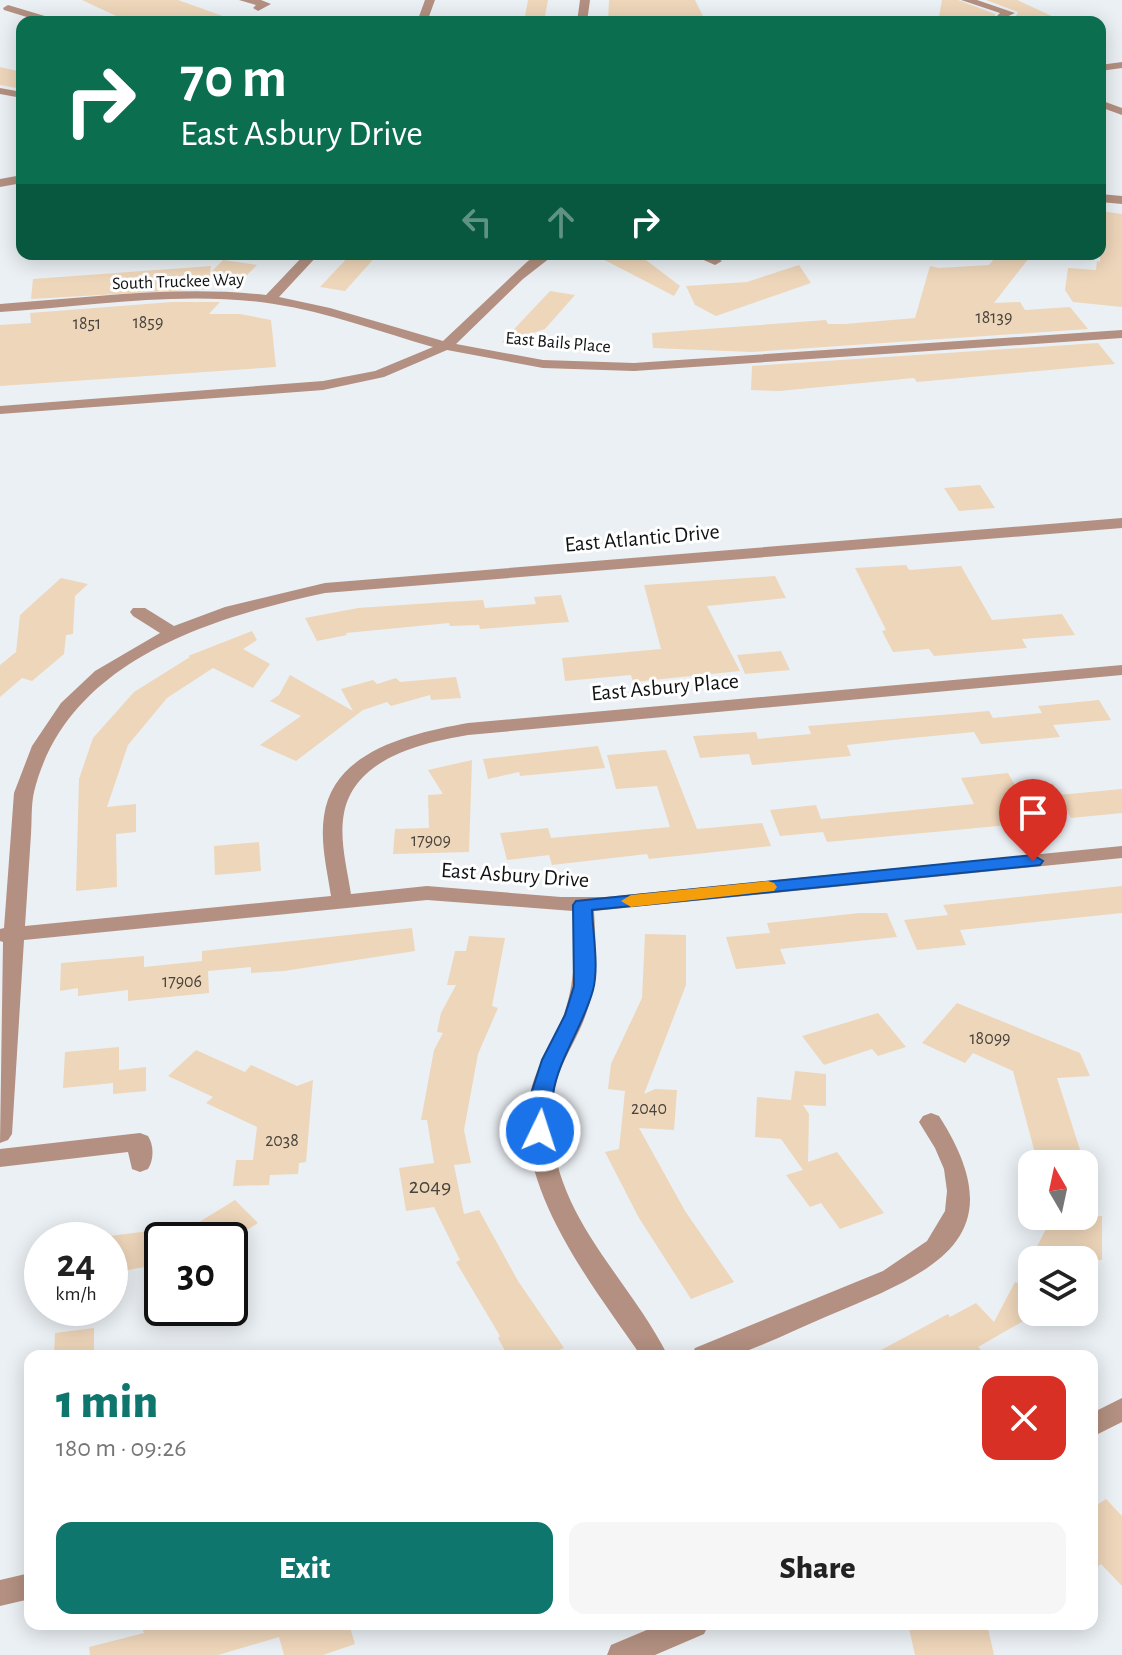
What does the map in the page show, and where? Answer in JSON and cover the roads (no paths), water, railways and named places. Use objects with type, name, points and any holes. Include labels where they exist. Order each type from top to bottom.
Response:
[{"type":"street","points":[[4,10],[34,0]]},
{"type":"street","points":[[244,0],[266,4],[258,8]]},
{"type":"street","points":[[966,0],[1010,13],[1002,16]]},
{"type":"street","points":[[4,10],[29,16]]},
{"type":"street","points":[[270,299],[306,260]]},
{"type":"street","points":[[0,410],[322,386],[377,375],[446,346],[538,260]]},
{"type":"street","name":"South Truckee Way","points":[[0,308],[194,296],[270,299],[324,310],[446,346]]},
{"type":"street","name":"East Bails Place","points":[[446,346],[531,363],[625,368],[1122,334]]},
{"type":"street","name":"East Atlantic Drive","points":[[0,1134],[7,934],[24,793],[39,748],[60,717],[86,688],[120,662],[172,633],[230,610],[325,588],[1122,523]]},
{"type":"street","points":[[139,612],[172,633]]},
{"type":"street","name":"East Asbury Place","points":[[342,901],[333,830],[340,796],[352,778],[369,763],[417,739],[484,727],[1122,670]]},
{"type":"street","name":"East Asbury Drive","points":[[7,934],[427,893],[467,893],[583,905],[1122,852]]},
{"type":"street","points":[[583,905],[584,986],[575,1015],[552,1060],[542,1094],[540,1131],[545,1169],[574,1232],[651,1350]]},
{"type":"street","points":[[718,1350],[892,1278],[918,1265],[942,1243],[954,1222],[960,1193],[958,1171],[950,1148],[931,1122]]},
{"type":"street","points":[[0,1158],[140,1142],[140,1163]]},
{"type":"street","points":[[1098,1423],[1122,1409]]},
{"type":"street","points":[[0,1593],[24,1587]]},
{"type":"street","points":[[622,1655],[680,1630]]}]
